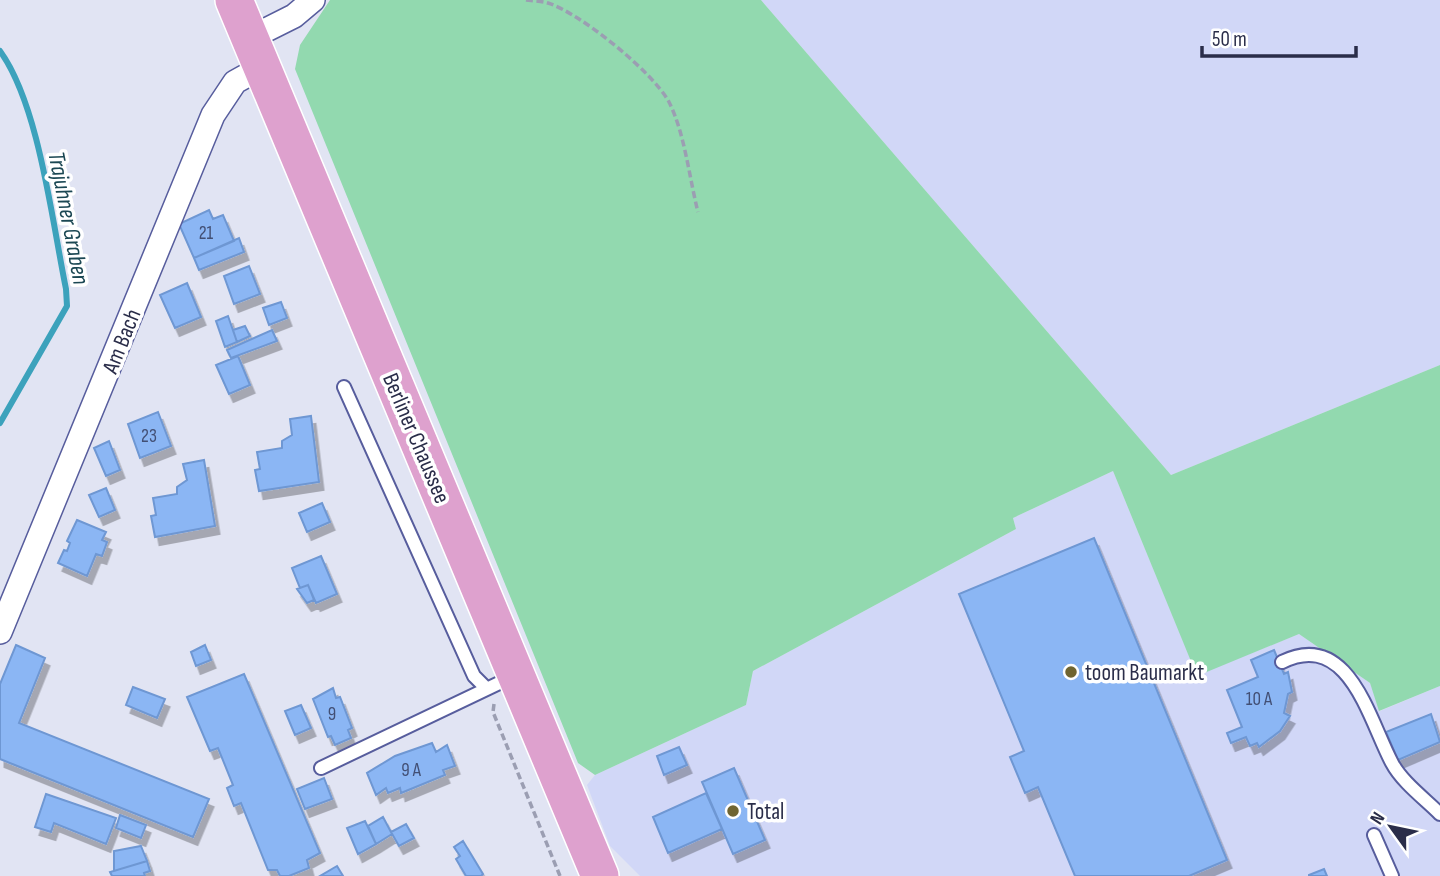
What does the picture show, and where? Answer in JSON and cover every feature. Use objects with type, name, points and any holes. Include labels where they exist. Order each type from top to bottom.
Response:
[{"type":"main road","name":"Berliner Chaussee","points":[[234,0],[501,675],[600,876]]},
{"type":"street","name":"Am Bach","points":[[0,632],[214,115],[256,53],[313,0]]},
{"type":"lane","points":[[344,387],[474,676],[501,675]]},
{"type":"lane","points":[[1282,662],[1300,653],[1316,655],[1337,665],[1349,677],[1365,704],[1393,766],[1440,814]]},
{"type":"lane","points":[[321,768],[501,675]]},
{"type":"lane","points":[[1374,835],[1392,876]]},
{"type":"path","points":[[526,0],[547,3],[574,18],[656,85],[669,102],[698,212]]},
{"type":"path","points":[[501,675],[493,712],[560,876]]},
{"type":"shaded area","points":[[761,0],[1440,0],[1440,365],[1171,475]]},
{"type":"shaded area","points":[[1113,471],[1197,675],[1299,634],[1370,683],[1380,711],[1440,686],[1440,876],[640,876],[610,846],[587,785],[595,775],[746,705],[753,671],[1016,529],[1013,518]]},
{"type":"green space","points":[[330,0],[761,0],[1171,475],[1440,365],[1440,686],[1379,711],[1370,683],[1299,634],[1197,676],[1113,471],[1013,518],[1016,529],[753,671],[746,705],[595,775],[578,763],[295,69],[300,45]]},
{"type":"building","points":[[209,210],[213,219],[223,215],[234,241],[194,258],[179,224]]},
{"type":"building","points":[[239,238],[244,252],[199,270],[194,258]]},
{"type":"building","points":[[249,266],[260,294],[234,304],[224,276]]},
{"type":"building","points":[[187,283],[201,317],[175,328],[160,295]]},
{"type":"building","points":[[281,302],[287,318],[269,325],[263,308]]},
{"type":"building","points":[[228,316],[237,342],[225,347],[216,321]]},
{"type":"building","points":[[245,326],[250,336],[237,342],[233,330]]},
{"type":"building","points":[[272,330],[277,341],[231,358],[227,350]]},
{"type":"building","points":[[238,356],[250,385],[229,394],[216,365]]},
{"type":"building","points":[[158,412],[171,446],[140,458],[128,424]]},
{"type":"building","points":[[311,416],[319,482],[259,491],[255,470],[260,469],[257,452],[282,448],[282,441],[292,435],[290,419]]},
{"type":"building","points":[[109,441],[120,470],[106,476],[94,448]]},
{"type":"building","points":[[204,460],[215,526],[155,537],[151,516],[156,515],[153,498],[177,494],[177,487],[187,480],[183,464]]},
{"type":"building","points":[[106,488],[115,510],[99,517],[89,495]]},
{"type":"building","points":[[322,503],[330,522],[307,532],[299,513]]},
{"type":"building","points":[[77,520],[106,532],[102,540],[107,542],[102,556],[96,554],[87,576],[58,563],[64,550],[67,551],[70,543],[67,541]]},
{"type":"building","name":"toom Baumarkt","points":[[1094,538],[1227,860],[1189,876],[1075,876],[1038,787],[1025,793],[1010,757],[1024,751],[959,594]]},
{"type":"building","points":[[321,556],[337,594],[316,603],[308,585],[300,588],[292,568]]},
{"type":"building","points":[[308,585],[314,600],[307,603],[297,589]]},
{"type":"building","points":[[16,645],[45,658],[19,723],[209,799],[193,837],[0,759],[0,684]]},
{"type":"building","points":[[205,645],[211,660],[196,666],[191,652]]},
{"type":"building","points":[[1274,650],[1284,674],[1288,672],[1292,692],[1288,694],[1284,713],[1290,716],[1280,731],[1259,747],[1257,743],[1250,746],[1246,737],[1231,743],[1227,733],[1242,727],[1227,690],[1258,677],[1251,660]]},
{"type":"building","points":[[244,674],[320,853],[307,860],[309,868],[289,876],[280,876],[277,870],[268,870],[241,803],[234,806],[227,788],[233,785],[218,748],[210,751],[187,697]]},
{"type":"building","points":[[133,687],[165,699],[157,718],[126,705]]},
{"type":"building","points":[[333,688],[336,698],[340,697],[352,728],[348,730],[351,738],[335,745],[331,736],[328,737],[313,699]]},
{"type":"building","points":[[301,705],[311,728],[295,735],[285,711]]},
{"type":"building","points":[[1431,714],[1440,742],[1398,760],[1386,732]]},
{"type":"building","points":[[432,743],[436,752],[447,745],[455,766],[443,770],[445,775],[401,793],[400,788],[388,793],[386,788],[376,795],[367,773],[395,756]]},
{"type":"building","points":[[679,747],[687,765],[664,775],[657,756]]},
{"type":"building","name":"Total","points":[[734,768],[765,840],[733,854],[702,782]]},
{"type":"building","points":[[324,778],[332,799],[305,809],[297,789]]},
{"type":"building","points":[[706,793],[722,829],[668,853],[653,817]]},
{"type":"building","points":[[46,794],[116,818],[106,844],[54,823],[51,832],[35,827]]},
{"type":"building","points":[[120,815],[146,825],[141,838],[116,828]]},
{"type":"building","points":[[383,817],[392,834],[376,844],[368,826]]},
{"type":"building","points":[[365,821],[376,844],[358,854],[347,828]]},
{"type":"building","points":[[406,824],[414,838],[399,846],[391,832]]},
{"type":"building","points":[[463,841],[483,874],[481,876],[466,876],[456,859],[460,856],[454,847]]},
{"type":"building","points":[[141,846],[147,861],[114,871],[114,851]]},
{"type":"building","points":[[147,861],[150,871],[144,873],[145,876],[112,876],[110,872]]},
{"type":"building","points":[[337,866],[343,876],[320,876]]},
{"type":"building","points":[[1324,869],[1327,876],[1309,876],[1309,875]]},
{"type":"waterway","name":"Trajuhner Graben","points":[[0,51],[25,101],[34,132],[49,198],[67,306],[0,423]]},
{"type":"place","name":"toom Baumarkt","points":[[1071,672]]},
{"type":"place","name":"Total","points":[[733,811]]}]
